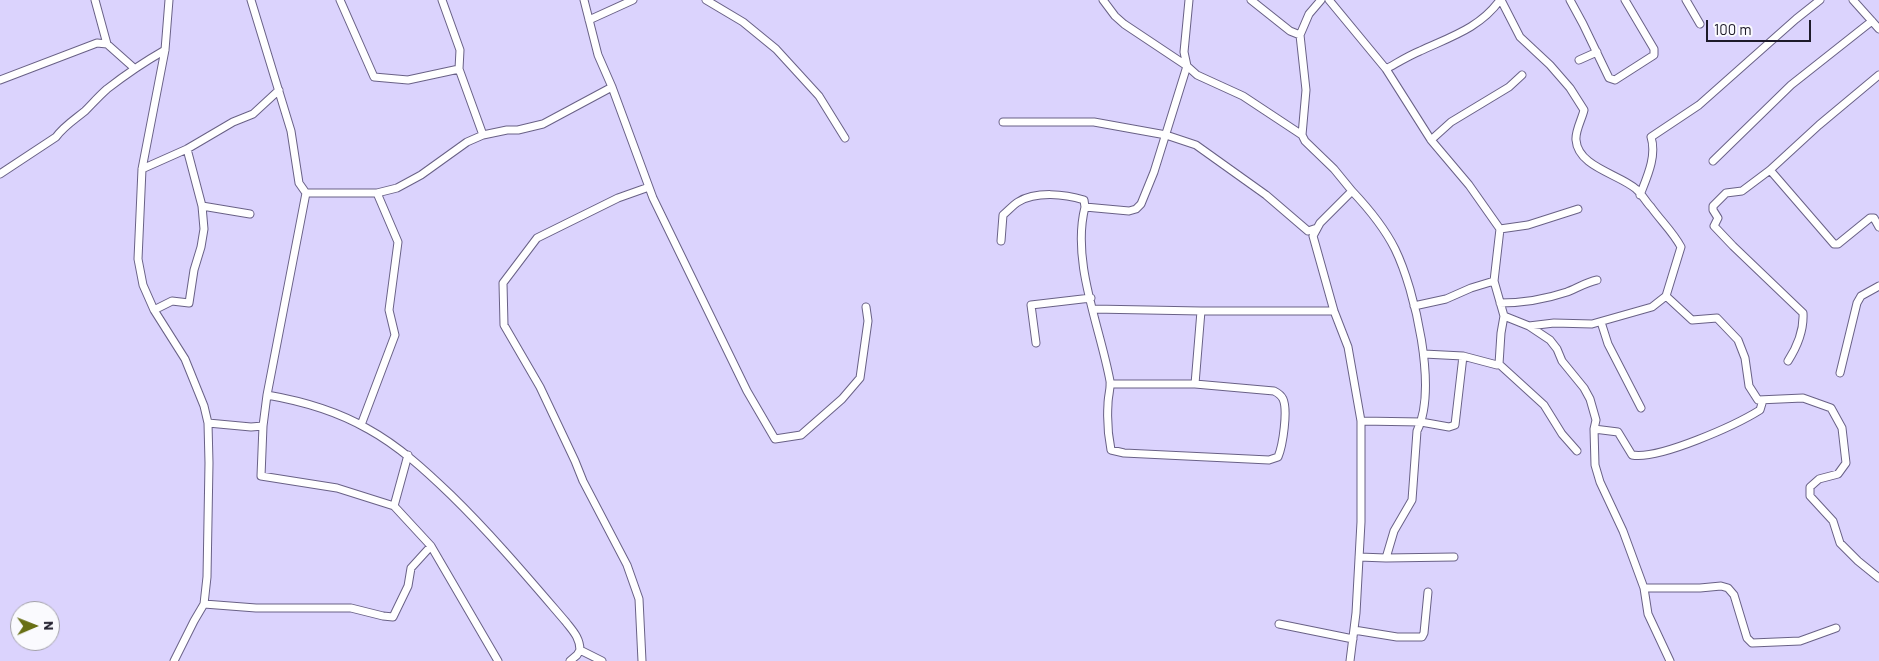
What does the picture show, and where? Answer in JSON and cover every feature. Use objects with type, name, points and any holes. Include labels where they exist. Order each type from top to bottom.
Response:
[{"type":"street","points":[[95,0],[106,44]]},
{"type":"street","points":[[169,0],[164,50],[142,168],[138,259],[143,285],[154,310],[185,358],[204,406],[208,423],[207,577],[204,604],[174,661]]},
{"type":"street","points":[[251,0],[291,131],[299,184],[306,193],[267,395],[263,426],[262,476],[337,488],[394,506],[431,546],[498,661]]},
{"type":"street","points":[[340,0],[374,78],[408,80],[459,69]]},
{"type":"street","points":[[442,0],[460,50],[459,69],[483,135]]},
{"type":"street","points":[[584,0],[598,55],[649,186],[747,392],[775,439],[801,435],[842,399],[860,378],[868,321],[866,306]]},
{"type":"street","points":[[589,20],[633,0]]},
{"type":"street","points":[[706,0],[743,22],[776,49],[819,96],[845,138]]},
{"type":"street","points":[[1103,0],[1115,16],[1124,24],[1187,66],[1197,75],[1243,96],[1302,135],[1305,141],[1334,169],[1376,217],[1395,248],[1408,282],[1414,306],[1424,354],[1425,386],[1422,422],[1417,431],[1412,500],[1394,531],[1386,558]]},
{"type":"street","points":[[1085,207],[1129,211],[1136,209],[1141,204],[1154,172],[1187,66],[1184,52],[1189,0]]},
{"type":"street","points":[[1250,0],[1290,31],[1300,35]]},
{"type":"street","points":[[1302,135],[1306,90],[1300,35],[1309,14],[1321,0]]},
{"type":"street","points":[[1329,0],[1386,69],[1430,140],[1469,185],[1500,229],[1494,281],[1504,316],[1501,333],[1500,364]]},
{"type":"street","points":[[1386,69],[1420,51],[1454,37],[1495,9],[1501,0],[1520,37],[1550,65],[1570,88],[1584,110],[1576,137],[1577,145],[1583,155],[1600,170],[1636,189],[1674,235],[1681,247],[1666,296],[1652,307],[1592,324],[1554,323],[1529,326]]},
{"type":"street","points":[[1570,0],[1609,78],[1612,80],[1654,56],[1654,49],[1625,0]]},
{"type":"street","points":[[1686,0],[1700,24]]},
{"type":"street","points":[[1640,195],[1652,160],[1652,137],[1699,105],[1796,18],[1820,0]]},
{"type":"street","points":[[1853,0],[1879,29]]},
{"type":"street","points":[[1713,161],[1791,85],[1872,21]]},
{"type":"street","points":[[0,80],[97,43],[106,44],[134,68]]},
{"type":"street","points":[[0,174],[56,137],[62,129],[134,68],[164,50]]},
{"type":"street","points":[[1579,60],[1597,52]]},
{"type":"street","points":[[1430,140],[1451,122],[1509,87],[1522,75]]},
{"type":"street","points":[[1788,361],[1796,349],[1804,322],[1804,313],[1733,246],[1714,224],[1718,218],[1713,210],[1715,202],[1726,193],[1742,192],[1770,170],[1819,124],[1879,75]]},
{"type":"street","points":[[306,193],[378,193],[397,188],[422,176],[467,142],[483,135],[543,124],[612,87]]},
{"type":"street","points":[[142,168],[187,149],[233,122],[253,114],[279,90]]},
{"type":"street","points":[[1003,122],[1094,122],[1166,135],[1196,145],[1266,195],[1308,231],[1317,228]]},
{"type":"street","points":[[154,310],[172,301],[189,303],[194,270],[201,247],[204,229],[202,206],[187,149]]},
{"type":"street","points":[[1770,170],[1834,244],[1838,244],[1870,218],[1874,218],[1879,227]]},
{"type":"street","points":[[642,661],[639,599],[627,565],[583,481],[540,387],[504,325],[503,283],[537,238],[618,198],[649,186]]},
{"type":"street","points":[[1350,661],[1359,557],[1362,421],[1348,347],[1334,311],[1313,236],[1317,228],[1352,191]]},
{"type":"street","points":[[361,425],[394,335],[388,310],[398,242],[378,193]]},
{"type":"street","points":[[1001,241],[1003,215],[1019,202],[1036,196],[1071,197],[1084,200],[1085,207],[1081,226],[1081,240],[1093,308],[1110,384],[1108,404],[1111,450],[1124,453],[1269,460],[1278,457],[1281,448],[1284,404],[1279,394],[1274,391],[1195,384],[1110,384]]},
{"type":"street","points":[[202,206],[250,214]]},
{"type":"street","points":[[1500,229],[1528,225],[1578,209]]},
{"type":"street","points":[[1500,303],[1520,303],[1549,297],[1597,280]]},
{"type":"street","points":[[1414,306],[1446,299],[1471,288],[1494,281]]},
{"type":"street","points":[[1840,372],[1860,296],[1879,286]]},
{"type":"street","points":[[1666,296],[1692,320],[1717,318],[1738,340],[1745,358],[1749,386],[1758,400],[1803,398],[1831,408],[1842,428],[1846,463],[1838,474],[1819,479],[1810,487],[1810,496],[1833,521],[1840,543],[1879,578]]},
{"type":"street","points":[[1036,343],[1031,305],[1091,298]]},
{"type":"street","points":[[1093,308],[1201,311],[1334,311]]},
{"type":"street","points":[[1195,384],[1201,311]]},
{"type":"street","points":[[1504,316],[1529,326],[1550,340],[1557,349],[1562,361],[1584,388],[1595,410],[1595,465],[1600,482],[1623,530],[1644,588],[1648,614],[1670,661]]},
{"type":"street","points":[[1601,322],[1608,344],[1641,408]]},
{"type":"street","points":[[1424,354],[1463,356],[1497,365],[1500,364],[1544,405],[1562,434],[1577,451]]},
{"type":"street","points":[[1362,421],[1422,422],[1449,427],[1455,425],[1463,356]]},
{"type":"street","points":[[267,395],[294,400],[337,414],[361,425],[408,455],[480,524],[566,622],[580,643],[578,655],[570,661]]},
{"type":"street","points":[[1594,429],[1618,432],[1632,455],[1637,456],[1660,452],[1723,430],[1760,410],[1763,400]]},
{"type":"street","points":[[208,423],[251,427],[263,426]]},
{"type":"street","points":[[394,506],[408,455]]},
{"type":"street","points":[[204,604],[256,608],[351,608],[393,617],[408,586],[411,568],[431,546]]},
{"type":"street","points":[[1359,557],[1454,558]]},
{"type":"street","points":[[1644,588],[1721,586],[1728,588],[1734,595],[1747,638],[1752,643],[1800,641],[1836,628]]},
{"type":"street","points":[[1354,630],[1397,637],[1422,638],[1428,592]]},
{"type":"street","points":[[1279,624],[1353,639]]},
{"type":"street","points":[[580,650],[602,661]]}]
